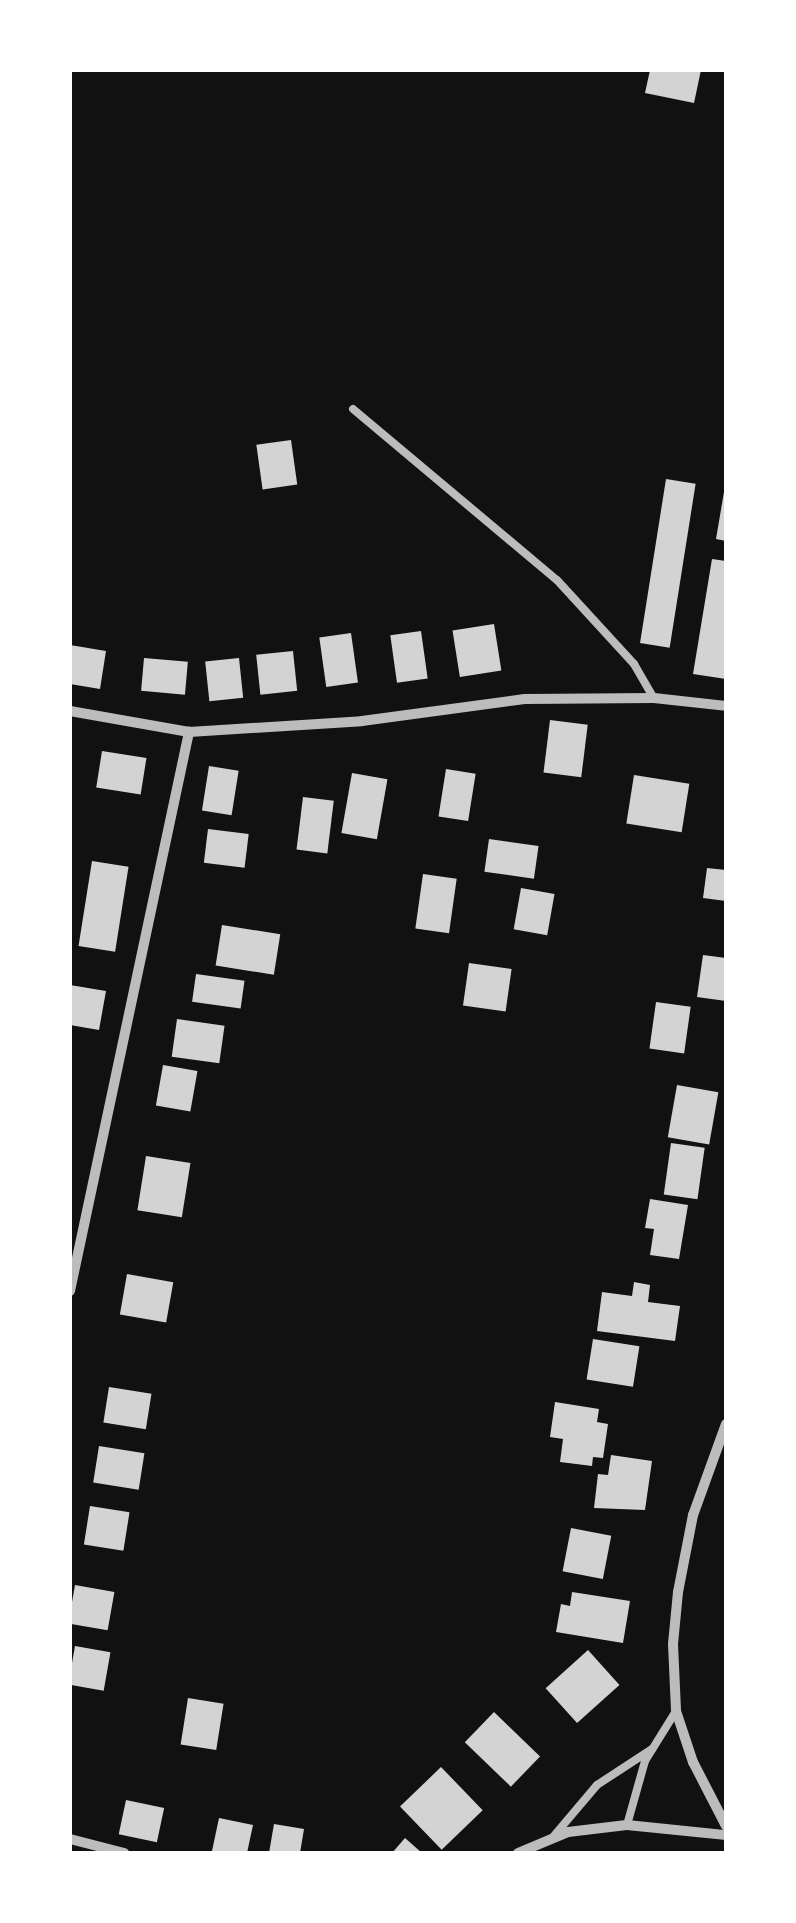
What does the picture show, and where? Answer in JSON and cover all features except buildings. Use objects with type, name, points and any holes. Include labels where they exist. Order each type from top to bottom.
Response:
[{"type":"street","points":[[70,711],[188,732],[362,721],[524,699],[654,698],[726,706]]},
{"type":"street","points":[[70,1291],[188,732]]},
{"type":"street","points":[[726,1424],[693,1514],[673,1644],[676,1712],[693,1762],[726,1826]]},
{"type":"street","points":[[518,1853],[552,1837],[627,1824],[726,1835]]},
{"type":"street","points":[[70,1839],[124,1853]]},
{"type":"lane","points":[[353,409],[557,580],[634,664],[654,698]]},
{"type":"lane","points":[[627,1824],[652,1748],[676,1712]]},
{"type":"lane","points":[[552,1837],[576,1804],[596,1786],[652,1748]]}]
